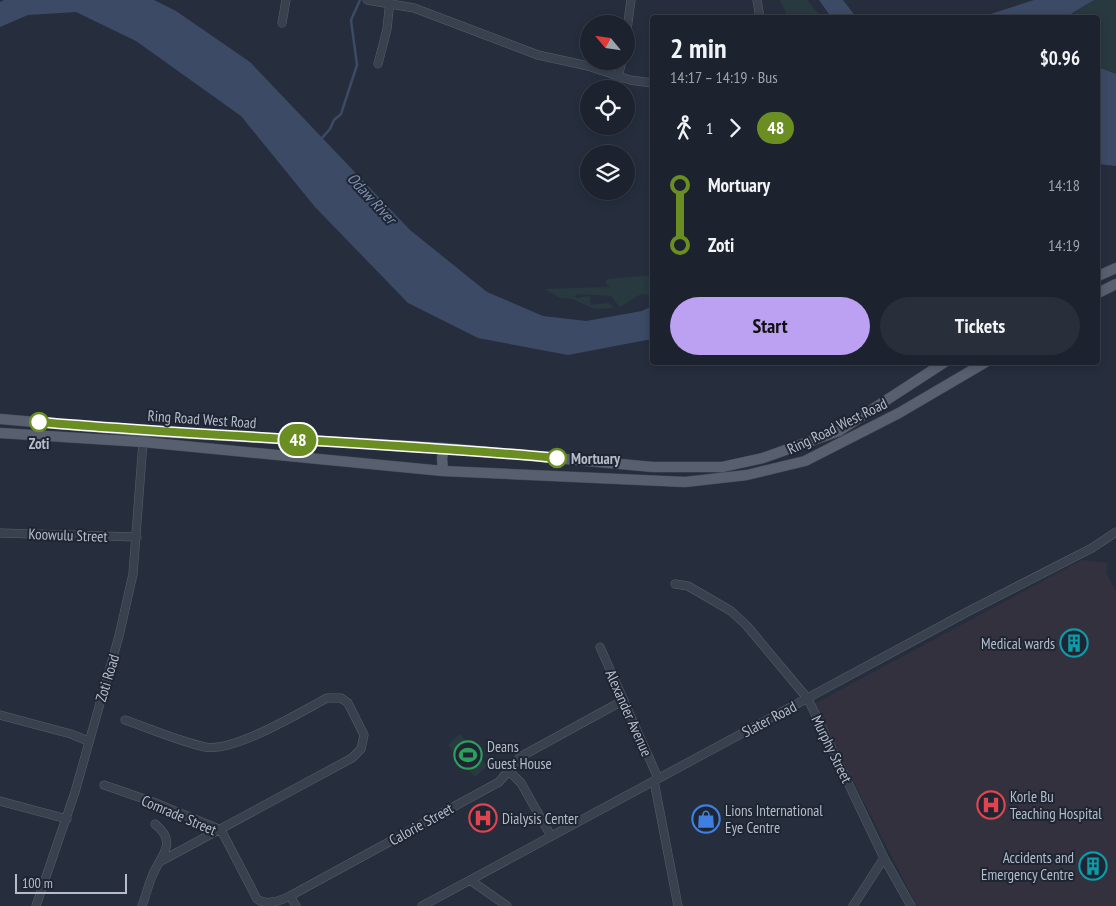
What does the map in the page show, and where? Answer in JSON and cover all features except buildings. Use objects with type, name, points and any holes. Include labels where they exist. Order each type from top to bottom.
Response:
[{"type":"main road","points":[[1100,275],[1116,268]]},
{"type":"main road","points":[[1100,292],[1116,284]]},
{"type":"main road","name":"Ring Road West Road","points":[[0,420],[228,436],[444,448],[661,468],[722,467],[800,447],[839,431],[940,365]]},
{"type":"main road","name":"Ring Road West Road","points":[[0,433],[142,442],[443,471],[685,482],[715,480],[778,469],[813,457],[941,390],[981,365]]},
{"type":"main road","points":[[443,471],[442,458],[444,448]]},
{"type":"street","points":[[282,24],[286,0]]},
{"type":"street","points":[[367,0],[390,2],[414,8],[538,55],[588,66],[630,80],[650,83]]},
{"type":"street","points":[[628,15],[630,0]]},
{"type":"street","points":[[757,0],[760,15]]},
{"type":"street","points":[[378,64],[387,29],[390,2]]},
{"type":"street","points":[[618,80],[620,70]]},
{"type":"street","name":"Zoti Road","points":[[36,906],[67,819],[88,741],[120,636],[133,574],[142,442]]},
{"type":"street","name":"Slater Road","points":[[422,906],[808,699],[973,608],[1092,548],[1116,532]]},
{"type":"street","name":"Koowulu Street","points":[[0,533],[137,537]]},
{"type":"street","name":"Murphy Street","points":[[675,584],[688,586],[731,611],[747,626],[808,699],[884,858],[911,906]]},
{"type":"street","name":"Alexander Avenue","points":[[600,648],[624,700],[656,780],[678,906]]},
{"type":"street","points":[[125,720],[206,747],[220,748],[268,729],[327,698],[341,698],[348,703],[364,735],[364,743],[356,754],[221,830],[162,860]]},
{"type":"street","name":"Calorie Street","points":[[290,896],[498,782],[520,757],[624,700]]},
{"type":"street","points":[[0,715],[71,734],[88,741]]},
{"type":"street","points":[[509,771],[521,783],[551,836]]},
{"type":"street","name":"Comrade Street","points":[[104,786],[153,802],[221,830],[261,904],[267,906],[290,896]]},
{"type":"street","points":[[0,801],[67,819]]},
{"type":"street","points":[[142,906],[154,870],[166,852],[167,840],[162,829],[155,824]]},
{"type":"street","points":[[852,906],[884,858]]},
{"type":"street","points":[[470,880],[507,906]]},
{"type":"street","points":[[290,896],[296,906]]},
{"type":"shaded area","points":[[780,0],[807,0],[819,15],[787,15]]},
{"type":"shaded area","points":[[1094,0],[1116,0],[1116,74],[1100,68],[1100,15],[1071,15]]},
{"type":"shaded area","points":[[650,275],[650,295],[641,294],[620,307],[611,296],[577,294],[575,298],[590,296],[591,305],[608,303],[613,306],[612,308],[595,309],[572,299],[560,298],[545,289],[611,287],[605,283],[608,279]]},
{"type":"shaded area","name":"Korle Bu Teaching Hospital","points":[[1082,560],[1108,563],[1106,572],[1116,592],[1116,906],[917,906],[814,704]]},
{"type":"shaded area","name":"Deans Guest House","points":[[460,734],[487,766],[475,777],[448,745]]},
{"type":"water","name":"Odaw River","points":[[4,0],[154,0],[176,11],[250,62],[410,230],[487,292],[543,316],[586,321],[642,311],[650,307],[650,339],[568,355],[478,338],[408,303],[315,207],[241,116],[136,41],[76,12],[28,15],[0,27],[0,2]]},
{"type":"water","points":[[819,0],[843,0],[854,15],[830,15]]},
{"type":"water","points":[[1034,0],[1094,0],[1069,15],[987,15]]},
{"type":"water","points":[[1100,68],[1116,74],[1116,166],[1100,164]]},
{"type":"waterway","points":[[322,138],[330,129],[334,120],[341,114],[357,65],[351,20],[360,0]]},
{"type":"bus line","name":"48","points":[[39,422],[158,432],[444,448],[557,458]]},
{"type":"place","name":"Zoti","points":[[39,422]]},
{"type":"place","name":"Mortuary","points":[[557,458]]},
{"type":"place","name":"Medical wards","points":[[1074,643]]},
{"type":"place","name":"Deans Guest House","points":[[468,755]]},
{"type":"place","name":"Korle Bu Teaching Hospital","points":[[991,805]]},
{"type":"place","name":"Dialysis Center","points":[[483,818]]},
{"type":"place","name":"Lions International Eye Centre","points":[[706,819]]},
{"type":"place","name":"Accidents and Emergency Centre","points":[[1093,866]]}]
